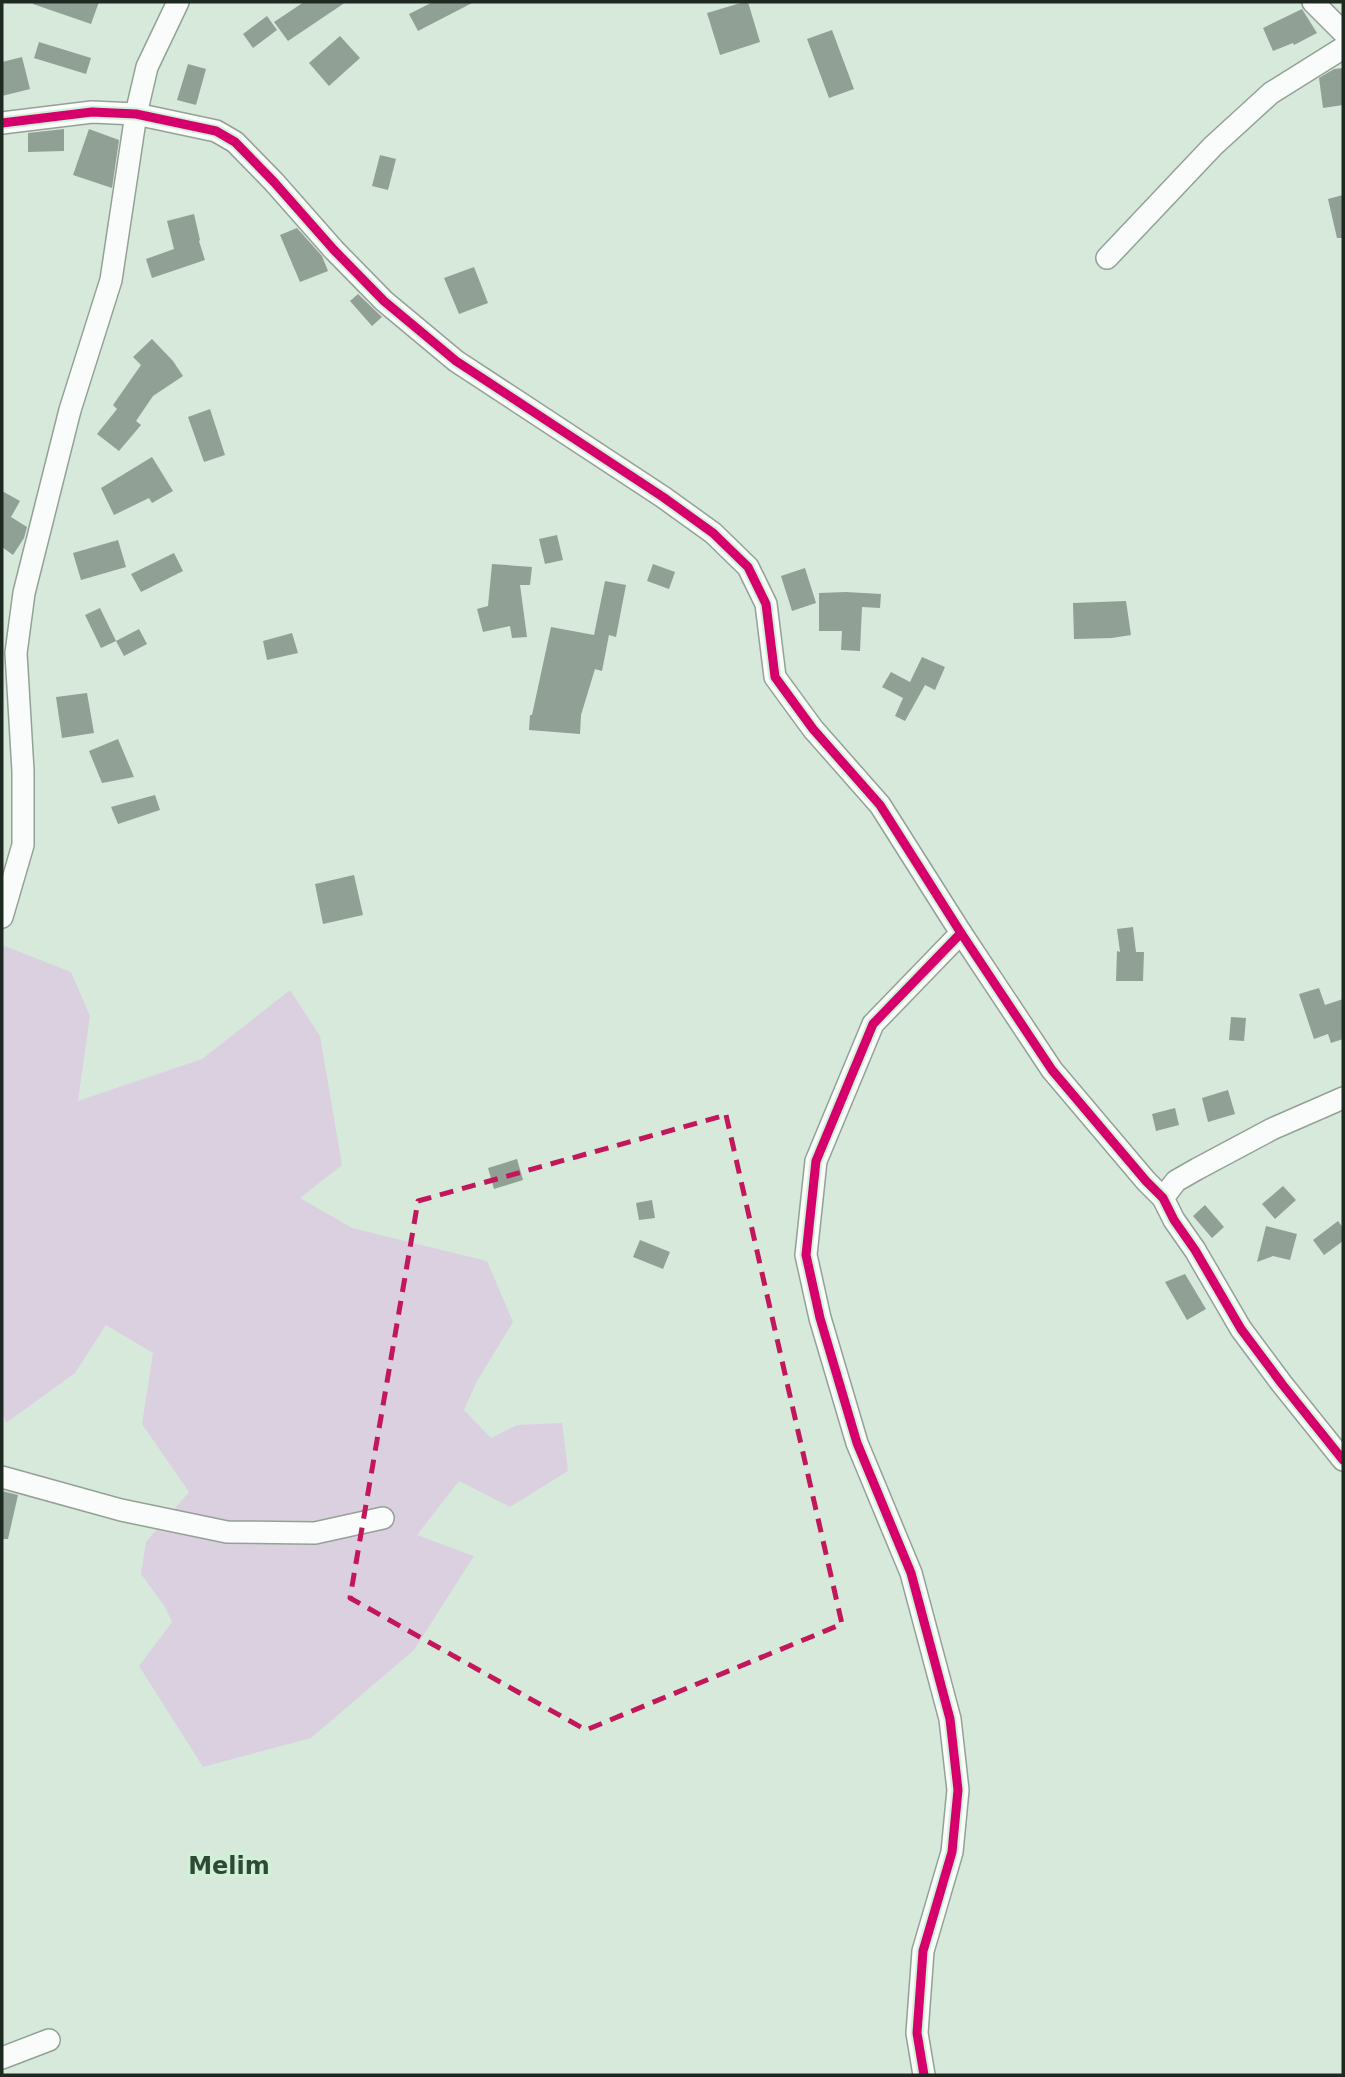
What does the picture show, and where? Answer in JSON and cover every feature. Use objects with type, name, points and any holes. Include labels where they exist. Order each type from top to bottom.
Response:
[{"type":"street","points":[[2,917],[23,845],[23,771],[16,653],[24,593],[70,410],[111,280],[136,114],[148,67],[178,2]]},
{"type":"street","points":[[1313,2],[1343,32]]},
{"type":"street","points":[[1107,258],[1213,146],[1271,93],[1343,48]]},
{"type":"street","points":[[2,123],[92,112],[136,114],[216,131],[235,142],[384,301],[456,361],[713,533],[748,567],[766,604],[775,677],[813,729],[880,805],[1052,1070],[1163,1198],[1241,1329],[1343,1460]]},
{"type":"street","points":[[924,2075],[917,2033],[922,1951],[952,1852],[958,1790],[950,1719],[911,1573],[857,1443],[820,1318],[806,1255],[816,1160],[873,1024],[961,933]]},
{"type":"street","points":[[1163,1198],[1176,1181],[1196,1168],[1272,1129],[1343,1098]]},
{"type":"street","points":[[2,1477],[121,1510],[227,1532],[315,1533],[383,1518]]},
{"type":"street","points":[[2,2057],[49,2040]]},
{"type":"highlighted area","points":[[726,1115],[842,1624],[586,1730],[350,1598],[418,1201]]},
{"type":"shaded area","points":[[2,945],[71,972],[90,1016],[78,1101],[202,1059],[290,990],[320,1036],[342,1165],[300,1198],[352,1228],[487,1261],[513,1322],[477,1381],[464,1410],[491,1438],[517,1425],[562,1423],[568,1471],[510,1507],[459,1481],[417,1535],[474,1556],[414,1650],[311,1738],[203,1767],[139,1666],[172,1622],[165,1607],[141,1574],[146,1542],[189,1492],[142,1424],[153,1353],[106,1325],[75,1373],[6,1423],[2,1410]]},
{"type":"building","points":[[99,2],[91,24],[33,4]]},
{"type":"building","points":[[304,2],[346,2],[288,41],[274,22]]},
{"type":"building","points":[[433,2],[474,2],[418,31],[409,14]]},
{"type":"building","points":[[748,2],[760,42],[720,55],[707,13]]},
{"type":"building","points":[[1302,9],[1317,33],[1294,45],[1293,43],[1273,51],[1263,28]]},
{"type":"building","points":[[267,16],[277,30],[253,48],[243,34]]},
{"type":"building","points":[[832,30],[854,89],[829,98],[807,39]]},
{"type":"building","points":[[340,36],[360,58],[329,86],[309,63]]},
{"type":"building","points":[[39,42],[91,58],[86,74],[34,58]]},
{"type":"building","points":[[22,57],[30,89],[2,96],[2,62]]},
{"type":"building","points":[[188,64],[206,69],[196,105],[177,100]]},
{"type":"building","points":[[1343,68],[1343,105],[1323,108],[1319,78],[1334,69]]},
{"type":"building","points":[[64,129],[64,151],[28,152],[28,133]]},
{"type":"building","points":[[89,129],[119,140],[112,188],[73,175]]},
{"type":"building","points":[[380,155],[396,159],[388,190],[372,186]]},
{"type":"building","points":[[1343,195],[1343,238],[1337,238],[1328,199]]},
{"type":"building","points":[[194,214],[205,260],[152,278],[146,259],[174,249],[167,221]]},
{"type":"building","points":[[297,228],[322,256],[328,271],[300,282],[280,235]]},
{"type":"building","points":[[474,267],[488,303],[459,314],[444,278]]},
{"type":"building","points":[[358,294],[382,317],[372,326],[350,301]]},
{"type":"building","points":[[152,339],[183,376],[153,396],[136,421],[141,425],[119,451],[97,434],[117,409],[113,405],[141,365],[133,357]]},
{"type":"building","points":[[210,409],[225,455],[204,462],[188,417]]},
{"type":"building","points":[[152,457],[173,491],[152,503],[149,498],[114,515],[101,488]]},
{"type":"building","points":[[2,491],[20,501],[11,517],[27,527],[24,538],[13,555],[2,547]]},
{"type":"building","points":[[557,535],[563,560],[545,564],[539,539]]},
{"type":"building","points":[[118,540],[126,567],[81,580],[73,553]]},
{"type":"building","points":[[174,553],[183,571],[141,592],[131,574]]},
{"type":"building","points":[[492,564],[532,567],[530,585],[520,585],[527,637],[512,638],[510,626],[483,632],[477,609],[488,606]]},
{"type":"building","points":[[653,564],[675,572],[669,589],[647,581]]},
{"type":"building","points":[[805,568],[816,603],[792,611],[781,576]]},
{"type":"building","points":[[605,581],[626,585],[616,637],[609,635],[602,671],[595,669],[581,715],[580,734],[529,730],[530,715],[551,627],[594,635]]},
{"type":"building","points":[[819,593],[881,594],[880,608],[862,607],[860,651],[841,650],[842,631],[819,631]]},
{"type":"building","points":[[1126,601],[1131,635],[1074,639],[1073,603]]},
{"type":"building","points":[[100,608],[116,641],[101,648],[85,615]]},
{"type":"building","points":[[139,629],[147,644],[124,656],[116,641]]},
{"type":"building","points":[[292,633],[298,653],[267,660],[263,641]]},
{"type":"building","points":[[922,657],[945,667],[935,690],[925,685],[905,721],[895,716],[903,698],[882,687],[891,672],[910,682]]},
{"type":"building","points":[[87,693],[94,733],[62,738],[56,697]]},
{"type":"building","points":[[118,739],[134,777],[102,783],[89,751]]},
{"type":"building","points":[[155,795],[160,810],[118,824],[111,807]]},
{"type":"building","points":[[354,875],[363,915],[323,924],[315,884]]},
{"type":"building","points":[[1133,927],[1136,952],[1144,952],[1143,981],[1116,981],[1117,951],[1120,952],[1117,929]]},
{"type":"building","points":[[1319,988],[1325,1005],[1343,999],[1343,1039],[1331,1043],[1328,1034],[1314,1039],[1299,994]]},
{"type":"building","points":[[1231,1017],[1246,1018],[1244,1041],[1229,1040]]},
{"type":"building","points":[[1228,1090],[1235,1114],[1208,1122],[1202,1098]]},
{"type":"building","points":[[1175,1108],[1179,1125],[1156,1131],[1152,1114]]},
{"type":"building","points":[[517,1159],[523,1180],[494,1189],[488,1168]]},
{"type":"building","points":[[1283,1186],[1296,1200],[1275,1219],[1262,1204]]},
{"type":"building","points":[[652,1200],[655,1218],[639,1220],[636,1203]]},
{"type":"building","points":[[1205,1205],[1224,1227],[1212,1238],[1193,1216]]},
{"type":"building","points":[[1338,1221],[1343,1228],[1343,1241],[1324,1255],[1313,1240]]},
{"type":"building","points":[[1266,1226],[1297,1234],[1290,1260],[1273,1256],[1257,1262]]},
{"type":"building","points":[[640,1240],[670,1252],[663,1269],[633,1257]]},
{"type":"building","points":[[1185,1274],[1206,1309],[1187,1320],[1165,1282]]},
{"type":"building","points":[[2,1491],[18,1495],[8,1539],[2,1539]]},
{"type":"cycle path","points":[[2,123],[92,112],[136,114],[216,131],[235,142],[384,301],[456,361],[663,497],[713,533],[748,567],[766,604],[775,677],[813,729],[880,805],[1052,1070],[1163,1198],[1241,1329],[1343,1460]]},
{"type":"cycle path","points":[[924,2075],[917,2033],[923,1951],[952,1852],[958,1790],[950,1719],[911,1573],[857,1443],[820,1318],[806,1255],[816,1161],[873,1024],[961,933]]},
{"type":"district","name":"Melim","points":[[229,1866]]}]
